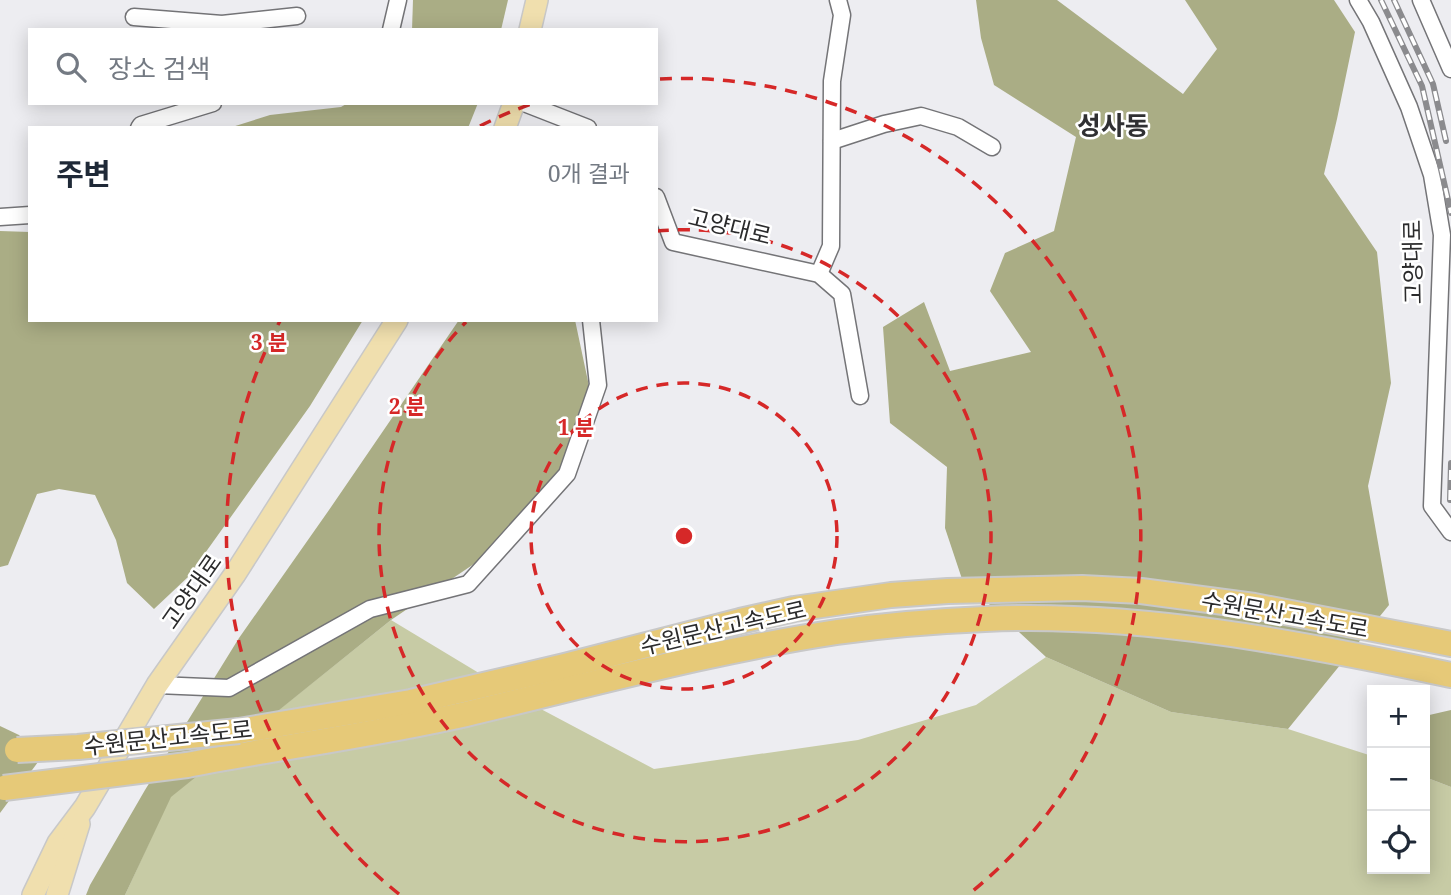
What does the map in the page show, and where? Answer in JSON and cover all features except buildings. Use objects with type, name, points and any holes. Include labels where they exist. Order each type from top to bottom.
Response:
[{"type":"highway","name":"수원문산고속도로","points":[[9,751],[239,731],[411,702],[740,621],[794,609],[891,595],[1014,588],[1141,591],[1254,606],[1451,644]]},
{"type":"highway","name":"수원문산고속도로","points":[[2,788],[187,765],[379,732],[757,646],[908,623],[1048,618],[1146,623],[1293,644],[1451,675]]},
{"type":"main road","points":[[530,28],[537,0]]},
{"type":"main road","points":[[506,126],[513,105]]},
{"type":"main road","name":"고양대로","points":[[33,895],[58,843],[85,807],[157,685],[236,575],[396,322]]},
{"type":"main road","points":[[57,895],[85,807]]},
{"type":"main road","points":[[24,895],[58,843]]},
{"type":"street","points":[[391,28],[398,0]]},
{"type":"street","points":[[838,0],[842,15],[832,81],[831,246],[819,274],[842,294],[860,396]]},
{"type":"street","name":"고양대로","points":[[1358,0],[1371,22],[1409,107],[1432,175],[1442,235],[1432,506],[1451,532]]},
{"type":"street","points":[[1421,0],[1451,69]]},
{"type":"street","points":[[134,18],[221,27],[297,16]]},
{"type":"street","points":[[140,126],[206,105]]},
{"type":"street","points":[[529,105],[583,126]]},
{"type":"street","points":[[832,141],[884,124],[921,116],[958,127],[992,147]]},
{"type":"street","name":"고양대로","points":[[658,202],[673,242],[819,274]]},
{"type":"street","points":[[0,217],[28,215]]},
{"type":"street","points":[[157,685],[229,688],[370,609],[468,584],[567,474],[598,385],[591,322]]},
{"type":"green space","points":[[413,0],[508,0],[501,28],[412,28]]},
{"type":"green space","points":[[976,0],[1057,0],[1183,94],[1217,49],[1185,0],[1334,0],[1355,32],[1324,174],[1377,252],[1391,383],[1368,486],[1389,605],[1288,729],[1171,712],[1046,657],[962,579],[945,528],[947,467],[890,423],[883,327],[924,302],[950,371],[1031,352],[990,291],[1005,253],[1054,231],[1076,137],[994,85],[981,38]]},
{"type":"green space","points":[[477,105],[469,126],[235,126],[270,115],[341,107]]},
{"type":"green space","points":[[0,231],[28,232],[28,322],[362,322],[310,406],[188,577],[154,609],[127,583],[116,540],[95,495],[59,489],[37,494],[8,565],[0,567]]},
{"type":"green space","points":[[458,322],[575,322],[589,386],[561,470],[502,545],[391,620],[171,797],[125,895],[86,895],[145,790],[239,638]]},
{"type":"green space","points":[[391,620],[522,699],[654,769],[858,740],[976,705],[1046,657],[1171,712],[1288,729],[1367,754],[1367,874],[1430,874],[1430,779],[1451,787],[1451,895],[125,895],[170,797]]},
{"type":"green space","points":[[1451,710],[1451,787],[1430,779],[1430,715]]},
{"type":"green space","points":[[0,726],[19,735],[41,758],[0,813]]},
{"type":"railway","points":[[1381,0],[1422,86],[1451,213]]},
{"type":"railway","points":[[1394,0],[1433,84],[1446,141]]},
{"type":"railway","points":[[1450,500],[1451,463]]},
{"type":"district","name":"성사동","points":[[1113,125]]}]
